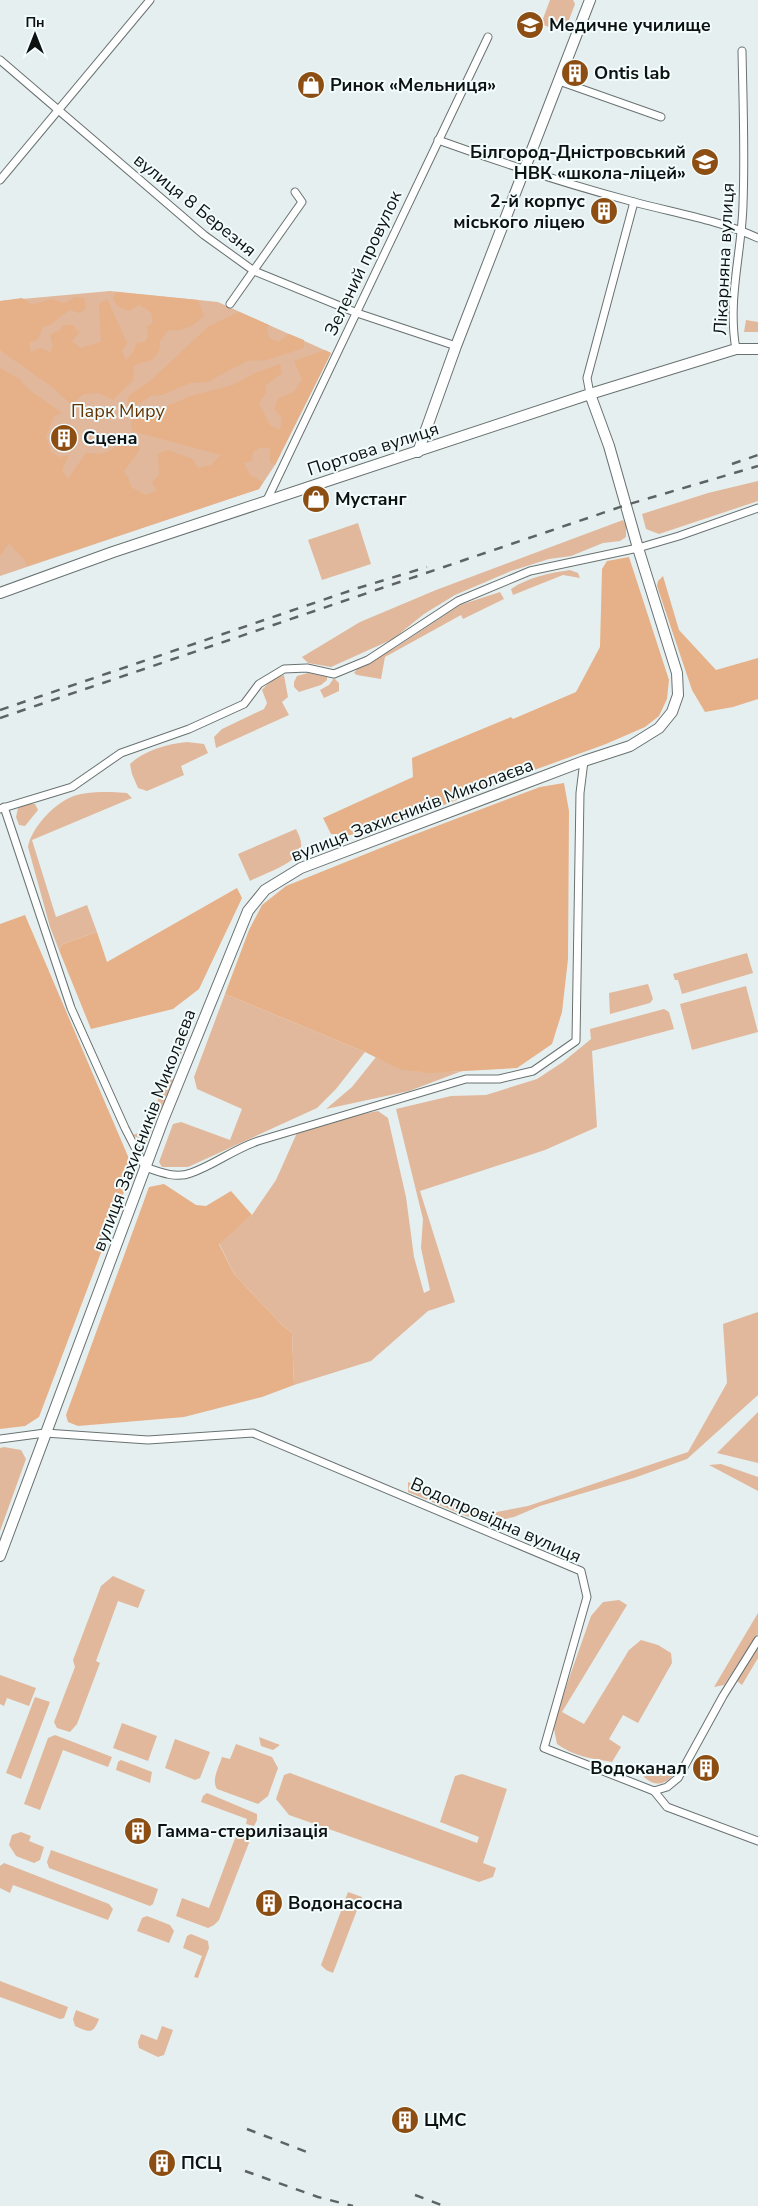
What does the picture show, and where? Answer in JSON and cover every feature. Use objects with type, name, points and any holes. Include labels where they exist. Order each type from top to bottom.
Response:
[{"type":"street","points":[[0,180],[150,0]]},
{"type":"street","points":[[418,452],[456,346],[590,0]]},
{"type":"street","name":"Зелений провулок","points":[[266,502],[488,37]]},
{"type":"street","name":"Лікарняна вулиця","points":[[736,349],[732,330],[744,204],[742,51]]},
{"type":"street","name":"вулиця 8 Березня","points":[[0,60],[204,235],[254,271],[357,313],[456,346]]},
{"type":"street","points":[[559,81],[661,117]]},
{"type":"street","points":[[438,140],[524,171],[741,230],[758,238]]},
{"type":"street","points":[[230,304],[302,202],[295,192]]},
{"type":"street","points":[[590,394],[587,378],[634,202]]},
{"type":"street","name":"Портова вулиця","points":[[0,593],[113,552],[590,394],[736,349],[758,348]]},
{"type":"street","name":"вулиця Захисників Миколаєва","points":[[0,1556],[146,1168],[248,911],[265,890],[301,868],[584,761],[630,746],[660,728],[672,712],[678,695],[677,673],[609,446],[590,394]]},
{"type":"street","points":[[584,761],[580,793],[576,1041],[533,1071],[499,1079],[466,1079],[258,1141],[241,1147],[190,1174],[166,1174],[146,1168],[125,1128],[72,1008],[2,808],[72,787],[122,753],[190,729],[244,704],[259,684],[284,669],[307,668],[334,674],[376,655],[458,601],[530,571],[638,548],[680,536],[758,508]]},
{"type":"street","points":[[0,1439],[45,1433]]},
{"type":"street","name":"Водопровідна вулиця","points":[[45,1433],[148,1440],[253,1433],[581,1571],[587,1597],[544,1748],[654,1791]]},
{"type":"street","points":[[758,1640],[723,1696],[678,1778],[667,1787],[654,1791],[666,1807],[758,1841]]},
{"type":"green space","points":[[550,0],[573,0],[575,4],[564,33],[541,24]]},
{"type":"green space","name":"Парк Миру","points":[[110,291],[218,302],[331,353],[275,465],[259,489],[0,576],[0,301]]},
{"type":"green space","points":[[746,320],[758,322],[758,332],[744,332]]},
{"type":"green space","points":[[758,481],[758,501],[659,534],[646,529],[642,514],[708,493]]},
{"type":"green space","points":[[623,520],[626,525],[626,537],[620,541],[603,543],[571,556],[549,559],[511,571],[455,595],[424,614],[393,639],[331,667],[308,663],[302,657],[360,622],[436,590]]},
{"type":"green space","points":[[358,523],[371,564],[322,580],[308,540]]},
{"type":"green space","points":[[570,570],[578,573],[580,578],[563,575],[513,595],[511,589],[525,581],[547,574]]},
{"type":"green space","points":[[500,592],[504,599],[463,619],[461,615],[385,657],[381,679],[354,673],[358,668],[395,648],[460,605]]},
{"type":"green space","points":[[308,673],[327,677],[327,680],[321,685],[299,692],[294,687],[294,682],[297,676]]},
{"type":"green space","points":[[284,675],[288,697],[282,702],[289,715],[216,748],[214,737],[222,729],[264,709],[267,703],[262,690],[277,677]]},
{"type":"green space","points":[[334,678],[339,683],[339,691],[324,698],[320,690],[329,685]]},
{"type":"green space","points":[[187,742],[204,744],[208,753],[181,766],[184,775],[147,791],[138,788],[130,764],[142,755],[157,749]]},
{"type":"green space","points":[[112,792],[127,793],[132,798],[32,840],[56,917],[87,905],[97,932],[63,944],[59,950],[50,927],[28,847],[30,840],[43,819],[62,802],[79,795]]},
{"type":"green space","points":[[27,804],[35,804],[38,810],[25,826],[19,825],[16,817],[18,808]]},
{"type":"green space","points":[[296,829],[301,848],[294,859],[250,881],[238,854]]},
{"type":"green space","points":[[747,953],[753,973],[682,994],[678,980],[675,980],[673,974]]},
{"type":"green space","points":[[648,984],[653,999],[650,1003],[610,1014],[609,993]]},
{"type":"green space","points":[[746,986],[758,1032],[692,1050],[680,1004]]},
{"type":"green space","points":[[225,994],[365,1052],[336,1089],[317,1108],[188,1167],[162,1167],[159,1162],[173,1124],[181,1122],[230,1140],[242,1109],[197,1089],[194,1077]]},
{"type":"green space","points":[[664,1009],[669,1012],[674,1029],[592,1051],[597,1127],[545,1150],[420,1191],[455,1302],[428,1311],[371,1361],[294,1385],[292,1333],[282,1325],[234,1274],[219,1243],[252,1215],[276,1180],[300,1126],[378,1111],[388,1118],[406,1197],[414,1257],[424,1293],[430,1290],[421,1248],[423,1219],[396,1109],[451,1096],[486,1095],[537,1079],[563,1062],[591,1039],[590,1029]]},
{"type":"green space","points":[[189,1016],[194,1019],[181,1054],[177,1055],[175,1050]]},
{"type":"green space","points":[[376,1057],[399,1067],[418,1071],[462,1071],[409,1091],[326,1109],[352,1087]]},
{"type":"green space","points":[[170,1077],[173,1080],[161,1114],[154,1115],[153,1112],[166,1079]]},
{"type":"green space","points":[[152,1128],[146,1144],[133,1135]]},
{"type":"green space","points":[[758,1312],[758,1395],[687,1459],[634,1478],[540,1506],[514,1517],[492,1522],[466,1516],[408,1492],[408,1482],[491,1513],[528,1506],[688,1452],[727,1383],[723,1324]]},
{"type":"green space","points":[[758,1412],[758,1463],[717,1453]]},
{"type":"green space","points":[[0,1448],[21,1450],[26,1459],[0,1531]]},
{"type":"green space","points":[[721,1464],[758,1477],[758,1491],[709,1465]]},
{"type":"green space","points":[[113,1576],[145,1590],[138,1608],[118,1601],[96,1661],[100,1663],[77,1724],[70,1732],[57,1728],[54,1722],[75,1667],[73,1660],[101,1586]]},
{"type":"green space","points":[[619,1600],[627,1605],[562,1712],[584,1724],[629,1650],[641,1640],[658,1645],[671,1653],[672,1663],[638,1723],[623,1715],[609,1739],[621,1747],[612,1762],[583,1756],[563,1748],[557,1744],[554,1729],[559,1707],[591,1616],[603,1602]]},
{"type":"green space","points":[[758,1613],[758,1634],[724,1685],[714,1687]]},
{"type":"green space","points":[[758,1647],[758,1658],[742,1685],[737,1681]]},
{"type":"green space","points":[[0,1675],[36,1688],[29,1706],[7,1698],[4,1706],[0,1704]]},
{"type":"green space","points":[[35,1697],[50,1702],[21,1779],[6,1773]]},
{"type":"green space","points":[[122,1723],[157,1736],[148,1761],[113,1748]]},
{"type":"green space","points":[[55,1735],[112,1757],[108,1767],[63,1750],[40,1810],[24,1804],[48,1738]]},
{"type":"green space","points":[[259,1737],[280,1745],[273,1750],[261,1746]]},
{"type":"green space","points":[[175,1739],[210,1752],[200,1778],[195,1780],[165,1768]]},
{"type":"green space","points":[[236,1744],[272,1757],[278,1768],[268,1796],[258,1804],[217,1789],[215,1785],[216,1773],[222,1757],[230,1759]]},
{"type":"green space","points":[[121,1760],[152,1772],[150,1783],[116,1770],[118,1762]]},
{"type":"green space","points":[[649,1763],[663,1771],[669,1763],[678,1769],[667,1781],[659,1784],[654,1783],[644,1777]]},
{"type":"green space","points":[[290,1773],[477,1843],[479,1837],[440,1822],[455,1776],[462,1774],[507,1789],[483,1863],[496,1868],[493,1877],[479,1882],[289,1815],[276,1799],[284,1775]]},
{"type":"green space","points":[[207,1793],[257,1814],[254,1826],[246,1824],[247,1819],[201,1802],[203,1796]]},
{"type":"green space","points":[[244,1829],[251,1831],[252,1835],[219,1920],[208,1928],[176,1916],[182,1898],[209,1908],[237,1833],[242,1835]]},
{"type":"green space","points":[[21,1832],[31,1836],[29,1841],[44,1847],[40,1860],[34,1863],[16,1856],[9,1845],[12,1835]]},
{"type":"green space","points":[[51,1850],[158,1889],[153,1904],[150,1906],[49,1868],[47,1862]]},
{"type":"green space","points":[[4,1863],[109,1904],[113,1909],[108,1920],[13,1885],[10,1893],[0,1888],[0,1866]]},
{"type":"green space","points":[[348,1892],[362,1897],[333,1973],[321,1965]]},
{"type":"green space","points":[[147,1916],[170,1925],[174,1931],[169,1943],[137,1931],[142,1918]]},
{"type":"green space","points":[[191,1934],[208,1941],[209,1948],[198,1978],[194,1977],[202,1956],[183,1948],[187,1936]]},
{"type":"green space","points":[[0,1981],[68,2007],[64,2018],[60,2019],[0,1997]]},
{"type":"green space","points":[[76,2010],[99,2019],[95,2028],[87,2031],[75,2026],[73,2019]]},
{"type":"green space","points":[[162,2026],[173,2030],[164,2055],[158,2057],[139,2048],[138,2042],[141,2034],[157,2040]]},
{"type":"shaded area","points":[[116,292],[198,300],[204,316],[188,328],[168,330],[160,341],[159,351],[152,360],[134,366],[133,380],[113,400],[99,393],[83,394],[72,405],[52,387],[0,350],[0,301],[22,298],[32,305],[51,299],[64,303],[75,297],[84,298],[86,308],[80,313],[69,310],[50,325],[43,327],[38,339],[29,343],[31,352],[40,348],[50,352],[53,346],[50,335],[59,331],[64,325],[73,325],[79,333],[72,341],[80,348],[101,342],[99,304],[107,299],[127,343],[122,351],[126,360],[132,354],[137,343],[145,342],[148,336],[147,326],[153,323],[151,312],[139,305],[128,311],[118,306],[113,299]]},
{"type":"shaded area","points":[[239,312],[269,325],[267,330],[269,338],[279,342],[289,334],[304,340],[304,348],[266,360],[247,361],[207,382],[190,383],[162,395],[150,396],[138,405],[127,406],[129,395],[149,382],[209,326]]},
{"type":"shaded area","points":[[325,350],[331,353],[275,465],[270,462],[270,448],[259,448],[253,452],[252,460],[244,463],[250,475],[263,482],[259,489],[27,566],[24,559],[9,543],[0,556],[0,368],[20,379],[28,389],[62,413],[54,416],[46,437],[51,452],[59,457],[69,455],[62,470],[68,479],[86,453],[97,454],[107,452],[128,439],[140,448],[124,472],[129,479],[131,487],[146,495],[157,491],[152,482],[159,475],[158,454],[168,450],[192,459],[198,468],[211,465],[221,455],[132,431],[131,421],[191,396],[233,385],[255,373],[280,364],[282,373],[266,385],[266,393],[259,403],[270,425],[280,430],[282,418],[274,409],[278,399],[295,391],[302,379],[294,361]]},
{"type":"shaded area","points":[[629,557],[669,680],[667,699],[659,716],[645,727],[606,744],[381,829],[350,835],[331,834],[323,818],[413,777],[412,758],[511,717],[513,719],[576,692],[600,647],[602,569],[607,561]]},
{"type":"shaded area","points":[[663,576],[679,630],[716,670],[758,658],[758,699],[733,707],[705,712],[692,690],[657,586],[658,581]]},
{"type":"shaded area","points":[[564,783],[569,811],[568,959],[562,1012],[552,1044],[517,1068],[429,1073],[399,1069],[365,1052],[225,994],[249,930],[262,905],[286,886],[540,787]]},
{"type":"shaded area","points":[[237,888],[242,898],[199,989],[173,1009],[91,1029],[59,950],[63,944],[97,932],[107,962]]},
{"type":"shaded area","points":[[25,915],[133,1168],[39,1417],[25,1426],[0,1429],[0,924]]},
{"type":"shaded area","points":[[164,1184],[196,1205],[206,1206],[231,1191],[252,1215],[219,1244],[234,1274],[282,1325],[292,1333],[294,1385],[262,1397],[184,1417],[78,1426],[68,1422],[66,1415],[149,1187]]},
{"type":"railway","points":[[732,464],[758,455]]},
{"type":"railway","points":[[0,718],[626,505],[758,466]]},
{"type":"railway","points":[[0,710],[358,588],[427,567]]},
{"type":"railway","points":[[247,2129],[312,2154]]},
{"type":"railway","points":[[245,2171],[318,2197],[353,2206]]},
{"type":"railway","points":[[415,2195],[444,2206]]},
{"type":"place","name":"Медичне училище","points":[[530,25]]},
{"type":"place","name":"Ontis lab","points":[[575,73]]},
{"type":"place","name":"Ринок «Мельниця»","points":[[311,85]]},
{"type":"place","name":"Білгород-Дністровський НВК «школа-ліцей»","points":[[705,162]]},
{"type":"place","name":"2-й корпус міського ліцею","points":[[604,211]]},
{"type":"place","name":"Сцена","points":[[64,438]]},
{"type":"place","name":"Мустанг","points":[[316,499]]},
{"type":"place","name":"Водоканал","points":[[706,1768]]},
{"type":"place","name":"Гамма-стерилізація","points":[[138,1831]]},
{"type":"place","name":"Водонасосна","points":[[269,1903]]},
{"type":"place","name":"ЦМС","points":[[405,2120]]},
{"type":"place","name":"ПСЦ","points":[[162,2163]]}]
